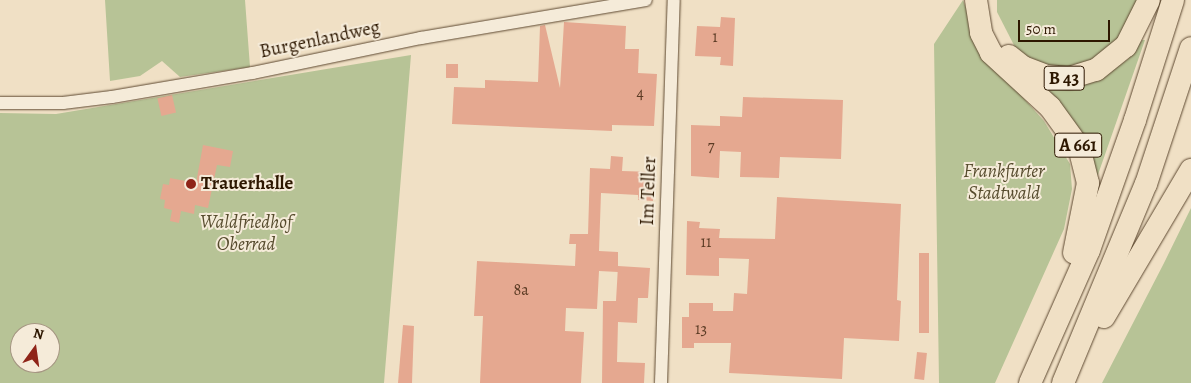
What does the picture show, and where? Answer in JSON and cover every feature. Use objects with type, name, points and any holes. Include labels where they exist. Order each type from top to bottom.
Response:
[{"type":"highway","name":"A 661","points":[[976,0],[981,33],[992,53],[1062,120],[1079,147],[1087,172],[1084,215],[1057,323]]},
{"type":"highway","name":"B 43","points":[[984,0],[990,27],[1012,59],[1033,72],[1060,78],[1082,75],[1112,60],[1133,35],[1149,0]]},
{"type":"highway","name":"A 661","points":[[1030,383],[1089,250],[1138,112],[1173,0]]},
{"type":"highway","points":[[1064,382],[1146,184],[1191,48]]},
{"type":"highway","points":[[1064,382],[1191,170]]},
{"type":"street","name":"Burgenlandweg","points":[[0,103],[63,103],[112,97],[253,73],[421,38],[646,0]]},
{"type":"street","name":"Im Teller","points":[[661,383],[674,0]]},
{"type":"green space","points":[[105,0],[245,0],[250,67],[180,77],[162,61],[140,76],[110,81]]},
{"type":"green space","name":"Frankfurter Stadtwald","points":[[963,0],[983,53],[1044,121],[1070,164],[1072,189],[1064,229],[995,383],[939,383],[934,44]]},
{"type":"green space","points":[[997,0],[1142,0],[1131,29],[1083,69],[1039,66],[1017,51],[997,12]]},
{"type":"green space","points":[[1142,40],[1145,40],[1094,186],[1036,84],[1069,87],[1101,79],[1128,59]]},
{"type":"green space","name":"Waldfriedhof Oberrad","points":[[411,55],[384,383],[0,383],[0,113],[56,114]]},
{"type":"green space","points":[[1191,208],[1191,383],[1102,383],[1164,263]]},
{"type":"building","points":[[721,17],[735,18],[733,66],[720,65],[721,57],[695,56],[697,26],[720,27]]},
{"type":"building","points":[[564,22],[626,26],[625,49],[639,49],[638,73],[657,74],[654,126],[612,125],[612,131],[452,124],[454,87],[485,88],[485,80],[538,82],[540,26],[545,25],[560,88]]},
{"type":"building","points":[[446,64],[458,64],[458,78],[446,78]]},
{"type":"building","points":[[172,95],[176,113],[161,116],[157,98]]},
{"type":"building","points":[[743,97],[843,100],[841,159],[780,157],[779,178],[740,177],[741,152],[720,151],[719,178],[691,176],[691,125],[720,126],[720,116],[742,117]]},
{"type":"building","name":"Trauerhalle","points":[[203,145],[233,151],[230,167],[217,165],[208,208],[195,205],[194,214],[181,211],[179,223],[170,221],[172,210],[164,208],[165,200],[160,199],[163,184],[169,185],[170,178],[196,183]]},
{"type":"building","points":[[611,156],[623,157],[622,171],[654,172],[653,201],[638,200],[638,195],[601,193],[599,251],[618,252],[618,272],[599,271],[597,309],[566,308],[565,331],[584,332],[581,383],[480,383],[483,316],[474,316],[477,261],[575,266],[576,244],[569,244],[570,234],[588,234],[590,168],[610,169]]},
{"type":"building","points":[[777,197],[901,204],[897,300],[901,301],[899,341],[844,338],[842,379],[729,373],[731,343],[694,343],[694,348],[682,348],[682,317],[689,317],[689,303],[713,303],[713,311],[733,311],[734,293],[747,294],[749,259],[719,258],[719,276],[686,275],[687,221],[700,222],[699,228],[720,229],[719,238],[775,239]]},
{"type":"building","points":[[919,253],[929,253],[929,333],[919,333]]},
{"type":"building","points":[[618,266],[650,268],[648,298],[638,298],[637,323],[618,322],[617,362],[645,363],[644,383],[602,383],[603,301],[616,301]]},
{"type":"building","points":[[403,325],[414,326],[412,383],[398,383]]},
{"type":"building","points":[[917,352],[927,353],[924,380],[914,379]]},
{"type":"place","name":"Trauerhalle","points":[[191,184]]}]
